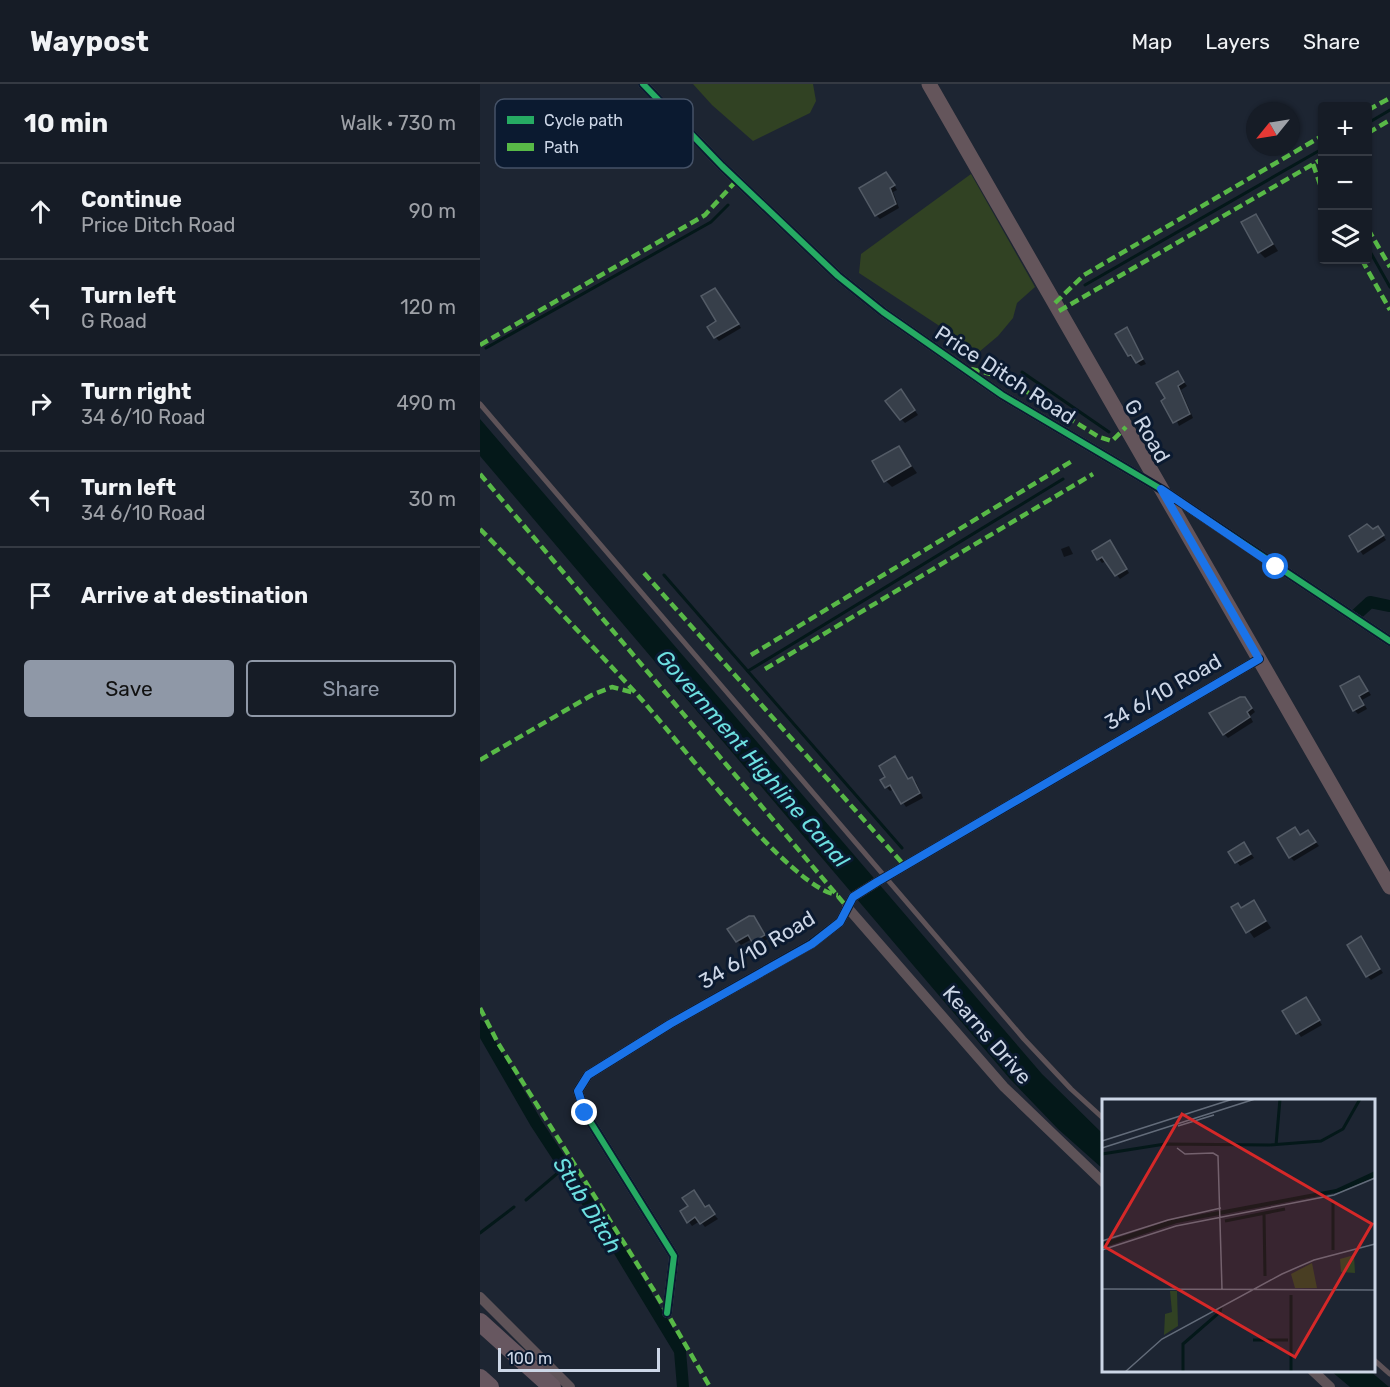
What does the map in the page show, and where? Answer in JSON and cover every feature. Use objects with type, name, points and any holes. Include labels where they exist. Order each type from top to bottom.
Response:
[{"type":"highway","points":[[480,1322],[552,1387]]},
{"type":"highway","points":[[480,1378],[490,1387]]},
{"type":"street","name":"Price Ditch Road","points":[[643,84],[658,99]]},
{"type":"street","name":"G Road","points":[[929,84],[1390,887]]},
{"type":"street","name":"Price Ditch Road","points":[[693,135],[821,260],[883,312],[1002,395],[1161,489],[1390,641]]},
{"type":"street","name":"34 6/10 Road","points":[[667,1313],[674,1256],[585,1113],[578,1091],[588,1075],[670,1024],[812,944],[840,922],[853,897],[882,879],[1259,659]]},
{"type":"street","name":"Kearns Drive","points":[[847,907],[1004,1087],[1102,1181]]},
{"type":"street","points":[[480,1297],[570,1387]]},
{"type":"street","points":[[1313,1372],[1330,1387]]},
{"type":"lane","points":[[480,404],[882,879],[1024,1039],[1071,1089],[1102,1117]]},
{"type":"lane","points":[[1375,1361],[1390,1374]]},
{"type":"green space","points":[[693,84],[813,84],[816,101],[810,113],[753,141],[712,105]]},
{"type":"green space","points":[[971,174],[1035,287],[1017,303],[1013,318],[998,336],[979,352],[859,273],[861,254]]},
{"type":"water","name":"Government Highline Canal","points":[[480,419],[1042,1074],[1102,1133],[1102,1168],[1058,1129],[1010,1079],[480,456]]},
{"type":"water","points":[[1332,1372],[1371,1372],[1389,1387],[1350,1387]]},
{"type":"building","points":[[886,172],[895,185],[890,188],[896,204],[875,216],[859,188]]},
{"type":"building","points":[[1256,214],[1273,244],[1258,253],[1241,222]]},
{"type":"building","points":[[715,288],[739,324],[714,338],[707,327],[716,321],[701,296]]},
{"type":"building","points":[[1127,327],[1143,359],[1136,363],[1131,355],[1128,356],[1115,334]]},
{"type":"building","points":[[1178,371],[1184,382],[1178,386],[1190,414],[1173,423],[1161,401],[1165,398],[1156,383]]},
{"type":"building","points":[[901,389],[915,410],[900,420],[885,401]]},
{"type":"building","points":[[899,446],[911,466],[884,482],[872,461]]},
{"type":"building","points":[[1367,524],[1373,529],[1378,526],[1384,535],[1358,552],[1349,536]]},
{"type":"building","points":[[1110,540],[1127,569],[1115,576],[1102,557],[1097,560],[1092,551]]},
{"type":"building","points":[[1359,676],[1368,691],[1359,696],[1364,705],[1353,711],[1340,686]]},
{"type":"building","points":[[1240,697],[1245,697],[1252,708],[1247,712],[1250,717],[1223,735],[1209,713]]},
{"type":"building","points":[[895,756],[908,779],[912,777],[920,793],[901,804],[890,785],[885,788],[880,780],[885,777],[879,766]]},
{"type":"building","points":[[1295,827],[1300,835],[1308,830],[1316,842],[1289,858],[1277,838]]},
{"type":"building","points":[[1244,842],[1251,854],[1235,863],[1228,852]]},
{"type":"building","points":[[1254,900],[1266,921],[1246,933],[1231,907],[1238,903],[1241,908]]},
{"type":"building","points":[[749,916],[754,916],[765,935],[752,942],[748,935],[736,942],[727,929]]},
{"type":"building","points":[[1361,936],[1380,969],[1366,977],[1347,945]]},
{"type":"building","points":[[1306,997],[1320,1020],[1296,1034],[1282,1011]]},
{"type":"building","points":[[694,1190],[705,1207],[709,1205],[715,1214],[700,1224],[695,1217],[687,1223],[680,1211],[688,1206],[682,1198]]},
{"type":"waterway","points":[[1372,121],[1390,110]]},
{"type":"waterway","points":[[1085,285],[1318,151]]},
{"type":"waterway","points":[[486,348],[711,222],[728,205]]},
{"type":"waterway","points":[[1372,255],[1390,287]]},
{"type":"waterway","points":[[1022,372],[1109,432]]},
{"type":"waterway","points":[[748,671],[1063,479]]},
{"type":"waterway","points":[[664,575],[902,848]]},
{"type":"waterway","points":[[1356,615],[1370,602],[1390,606]]},
{"type":"waterway","name":"Stub Ditch","points":[[480,1026],[536,1123],[617,1247],[680,1351],[683,1387]]},
{"type":"waterway","points":[[526,1200],[566,1166]]},
{"type":"waterway","points":[[480,1233],[514,1207]]},
{"type":"marked path","points":[[1372,108],[1390,98]]},
{"type":"marked path","points":[[1372,131],[1390,120]]},
{"type":"marked path","points":[[1055,303],[1084,275],[1318,138]]},
{"type":"marked path","points":[[1059,311],[1318,161]]},
{"type":"marked path","points":[[1313,164],[1318,178]]},
{"type":"marked path","points":[[480,345],[705,215],[737,180]]},
{"type":"marked path","points":[[1372,236],[1390,267]]},
{"type":"marked path","points":[[1364,264],[1390,310]]},
{"type":"marked path","points":[[971,369],[1003,377],[1099,437],[1112,441],[1126,427]]},
{"type":"marked path","points":[[751,655],[1072,461]]},
{"type":"marked path","points":[[480,474],[847,907]]},
{"type":"marked path","points":[[765,669],[1093,474]]},
{"type":"marked path","points":[[480,529],[634,691],[763,839],[792,867],[818,887],[838,895]]},
{"type":"marked path","points":[[644,573],[904,865]]},
{"type":"marked path","points":[[480,760],[592,695],[612,687],[635,693]]},
{"type":"marked path","points":[[480,1008],[498,1043],[653,1289],[710,1387]]},
{"type":"cycle path","points":[[643,84],[657,99]]},
{"type":"cycle path","points":[[693,136],[838,276],[883,312],[1002,395],[1161,489],[1390,641]]},
{"type":"cycle path","points":[[667,1313],[674,1256],[585,1113],[578,1091],[588,1075],[670,1024],[811,944],[840,922],[853,897],[877,882],[1259,659]]},
{"type":"route","points":[[585,1113],[578,1091],[588,1075],[670,1024],[812,944],[840,922],[853,897],[877,882],[1048,780],[1259,659],[1161,489],[1276,567]]}]
